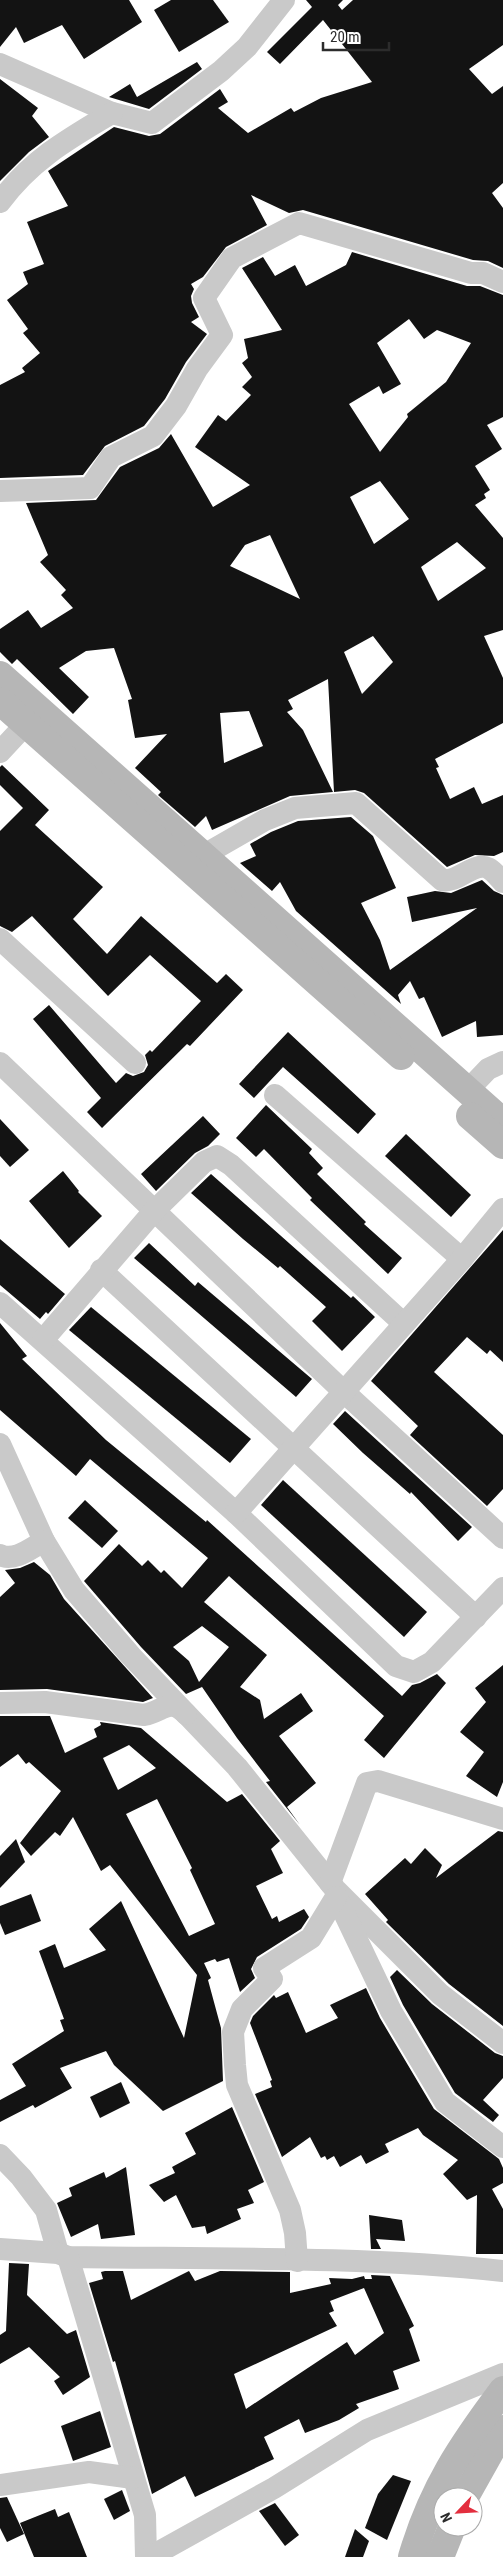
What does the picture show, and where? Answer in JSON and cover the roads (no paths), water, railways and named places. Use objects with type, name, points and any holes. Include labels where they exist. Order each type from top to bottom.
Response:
[{"type":"main road","points":[[0,675],[503,1122]]},
{"type":"main road","points":[[0,701],[336,999],[503,1144]]},
{"type":"main road","points":[[412,2557],[438,2486],[468,2436],[503,2390]]},
{"type":"main road","points":[[471,2487],[503,2429]]},
{"type":"main road","points":[[440,2557],[448,2537]]},
{"type":"street","points":[[0,64],[112,113],[152,124],[221,71],[247,47],[284,0]]},
{"type":"street","points":[[0,202],[14,182],[33,164],[112,113]]},
{"type":"street","points":[[0,490],[90,488],[112,457],[153,436],[176,406],[196,368],[222,335],[204,298],[209,288],[232,258],[299,223],[470,273],[484,273],[503,282]]},
{"type":"street","points":[[0,752],[26,724]]},
{"type":"street","points":[[204,855],[265,820],[295,808],[356,802],[442,880],[448,881],[483,866],[490,869],[503,882]]},
{"type":"street","points":[[0,939],[135,1062]]},
{"type":"street","points":[[468,1090],[488,1068],[503,1062]]},
{"type":"street","points":[[0,1063],[344,1392],[503,1538]]},
{"type":"street","points":[[275,1096],[462,1259]]},
{"type":"street","points":[[43,1340],[101,1270],[154,1211],[204,1162],[217,1156],[231,1164],[404,1324]]},
{"type":"street","points":[[236,1513],[462,1259],[503,1209]]},
{"type":"street","points":[[101,1270],[292,1449],[476,1617]]},
{"type":"street","points":[[0,1303],[236,1513],[396,1666],[414,1672],[432,1662],[503,1588]]},
{"type":"street","points":[[0,1444],[44,1540],[74,1590],[131,1656],[237,1767],[334,1890],[440,1994],[503,2043]]},
{"type":"street","points":[[0,1555],[7,1558],[16,1556],[44,1540]]},
{"type":"street","points":[[0,1703],[45,1702],[144,1715],[156,1713],[170,1704],[178,1706],[194,1722]]},
{"type":"street","points":[[297,2261],[295,2233],[290,2210],[237,2085],[233,2032],[242,2009],[272,1979],[264,1968],[310,1938],[334,1890],[367,1783],[378,1781],[503,1819]]},
{"type":"street","points":[[334,1890],[366,1963],[446,2102],[503,2147]]},
{"type":"street","points":[[0,2155],[21,2177],[46,2210],[63,2255],[145,2515],[146,2557]]},
{"type":"street","points":[[0,2249],[63,2255],[454,2266],[503,2271]]},
{"type":"street","points":[[150,2557],[274,2488],[367,2430],[503,2374]]},
{"type":"street","points":[[0,2485],[89,2472],[133,2478]]}]
